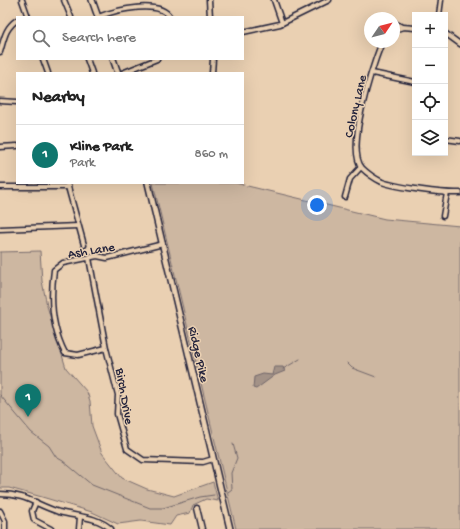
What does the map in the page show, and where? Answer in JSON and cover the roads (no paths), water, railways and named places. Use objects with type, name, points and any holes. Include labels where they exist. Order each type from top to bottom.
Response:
[{"type":"main road","points":[[92,0],[98,16]]},
{"type":"main road","points":[[113,60],[118,72]]},
{"type":"main road","name":"Ridge Pike","points":[[148,184],[230,529]]},
{"type":"street","points":[[22,0],[28,16]]},
{"type":"street","points":[[64,0],[71,16]]},
{"type":"street","points":[[209,0],[210,16]]},
{"type":"street","points":[[274,0],[282,23]]},
{"type":"street","points":[[244,32],[282,23],[329,0]]},
{"type":"street","points":[[439,12],[441,0]]},
{"type":"street","points":[[101,16],[138,3]]},
{"type":"street","points":[[162,4],[169,16]]},
{"type":"street","points":[[0,52],[6,31],[10,24],[16,21]]},
{"type":"street","points":[[400,26],[412,28]]},
{"type":"street","points":[[448,35],[460,44]]},
{"type":"street","name":"Colony Lane","points":[[361,167],[356,149],[356,141],[361,110],[380,48]]},
{"type":"street","points":[[43,60],[48,72]]},
{"type":"street","points":[[87,60],[92,72]]},
{"type":"street","points":[[124,72],[154,60]]},
{"type":"street","points":[[212,72],[213,60]]},
{"type":"street","points":[[372,73],[412,81]]},
{"type":"street","points":[[0,101],[16,102]]},
{"type":"street","points":[[448,139],[460,141]]},
{"type":"street","points":[[0,147],[16,146]]},
{"type":"street","points":[[345,197],[350,179],[361,167],[382,182],[447,193],[460,193]]},
{"type":"street","points":[[0,187],[67,185],[84,245]]},
{"type":"street","points":[[443,216],[447,193]]},
{"type":"street","points":[[0,229],[78,226]]},
{"type":"street","name":"Ash Lane","points":[[106,348],[78,355],[65,353],[61,345],[51,301],[54,270],[63,263],[97,256],[107,258],[163,244]]},
{"type":"street","name":"Birch Drive","points":[[89,258],[106,348],[118,395],[117,414],[127,449],[143,460],[203,462],[213,458]]},
{"type":"street","points":[[0,494],[22,496],[57,511],[98,520],[111,529]]},
{"type":"street","points":[[36,502],[32,511],[34,520],[46,528],[51,529]]},
{"type":"street","points":[[197,508],[202,529]]},
{"type":"street","points":[[0,511],[5,521],[5,529]]},
{"type":"street","points":[[79,529],[80,517]]},
{"type":"waterway","points":[[283,369],[300,359]]},
{"type":"waterway","points":[[347,363],[352,368],[376,377]]},
{"type":"waterway","points":[[0,395],[31,432],[49,446],[56,457],[92,485],[150,508],[163,508],[200,497],[214,495]]},
{"type":"waterway","points":[[228,492],[232,489],[231,473],[237,458],[233,444]]},
{"type":"place","name":"Kline Park","points":[[28,417]]}]
